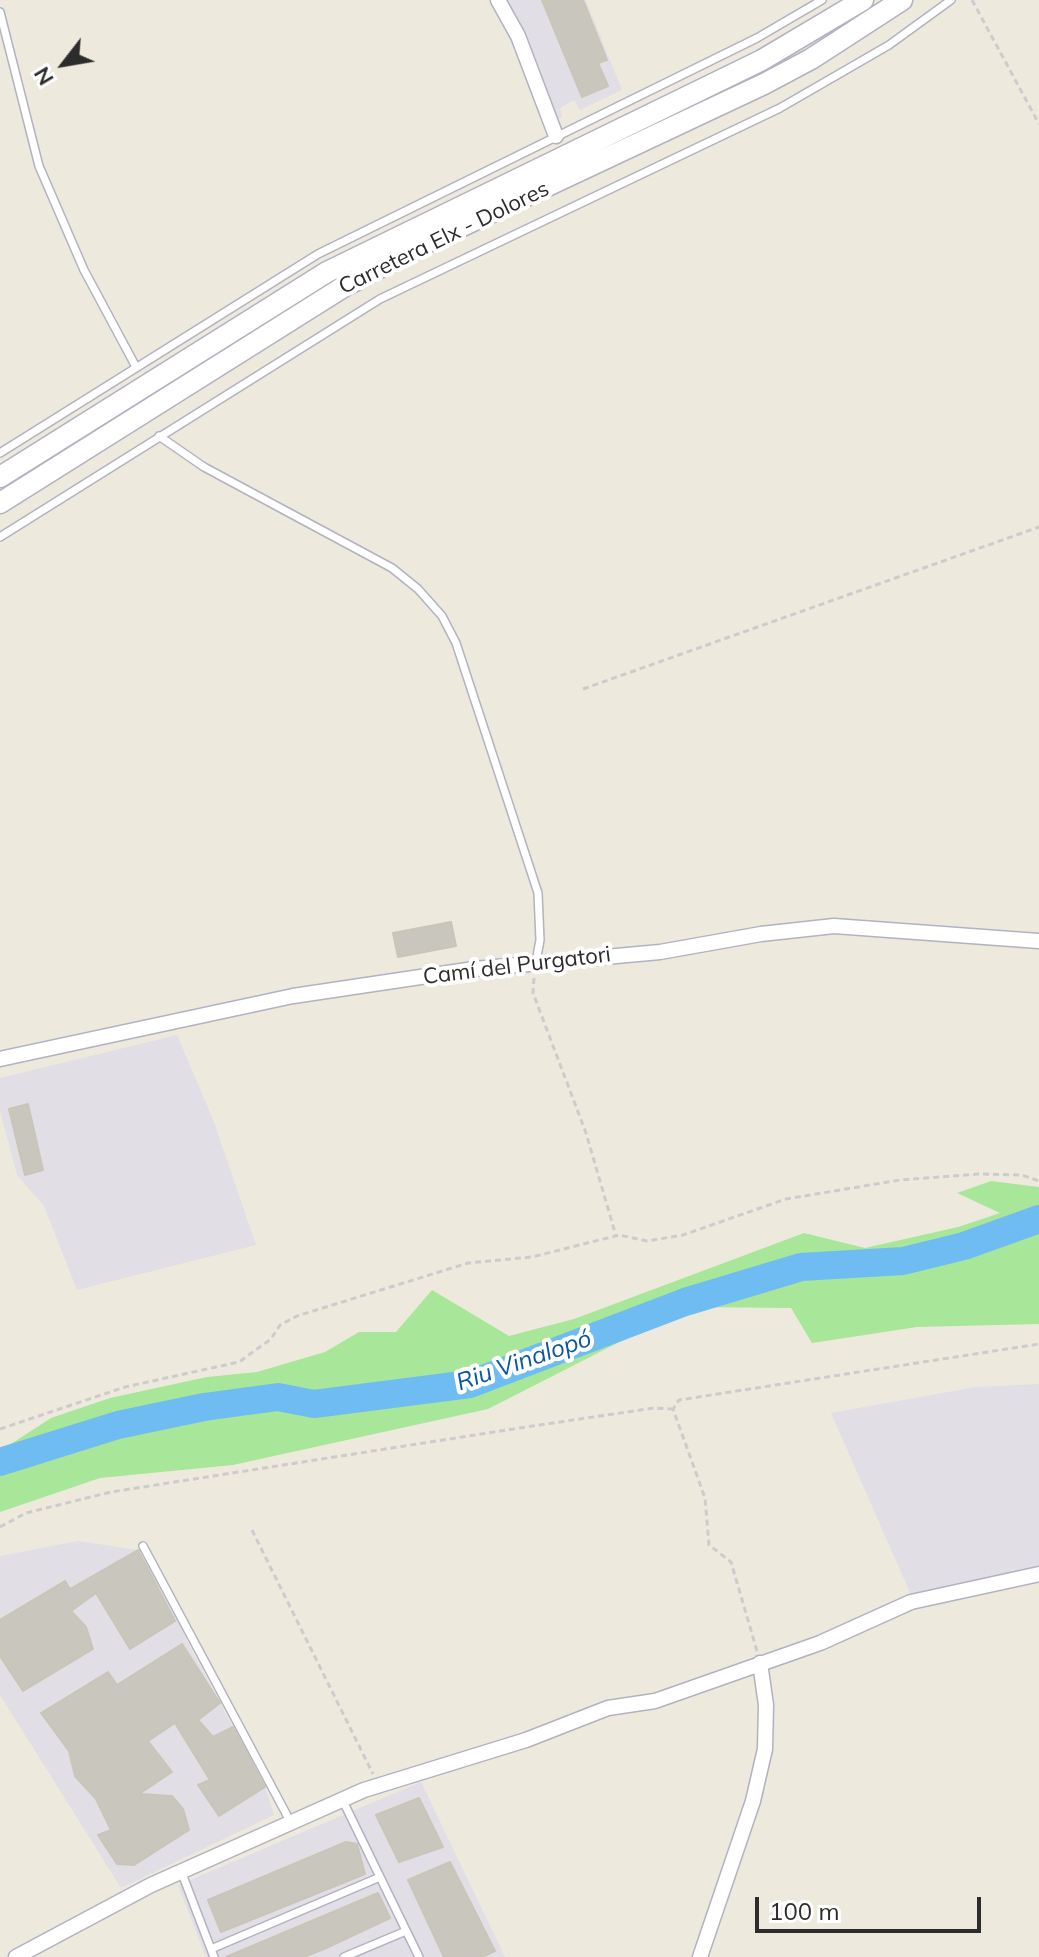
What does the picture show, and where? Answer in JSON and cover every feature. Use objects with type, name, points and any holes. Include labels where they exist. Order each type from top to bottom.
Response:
[{"type":"main road","name":"Carretera Elx - Dolores","points":[[0,477],[327,272],[762,60],[863,0]]},
{"type":"main road","name":"Carretera Elx - Dolores","points":[[0,503],[345,286],[426,243],[764,84],[811,59],[902,0]]},
{"type":"street","points":[[498,0],[518,36],[556,136]]},
{"type":"street","name":"Camí del Purgatori","points":[[0,1059],[293,996],[536,962],[660,952],[761,934],[834,926],[1039,941]]},
{"type":"street","points":[[16,1957],[181,1871],[378,1785],[526,1740],[608,1708],[655,1701],[820,1643],[911,1602],[1039,1574]]},
{"type":"street","points":[[700,1957],[753,1801],[765,1749],[766,1705],[760,1663]]},
{"type":"lane","points":[[0,453],[318,254],[757,38],[822,0]]},
{"type":"lane","points":[[0,537],[380,299],[780,108],[889,45],[951,0]]},
{"type":"lane","points":[[0,12],[39,166],[84,270],[136,367]]},
{"type":"lane","points":[[159,436],[204,467],[392,568],[418,589],[442,616],[456,643],[538,893],[540,940],[536,962]]},
{"type":"lane","points":[[143,1546],[290,1821]]},
{"type":"lane","points":[[342,1799],[419,1957]]},
{"type":"lane","points":[[181,1871],[212,1953],[380,1877]]},
{"type":"lane","points":[[344,1957],[406,1931]]},
{"type":"path","points":[[972,0],[1039,124]]},
{"type":"path","points":[[583,689],[1039,527]]},
{"type":"path","points":[[536,962],[533,993],[586,1133],[616,1236]]},
{"type":"path","points":[[0,1429],[125,1387],[239,1362],[271,1339],[280,1325],[325,1304],[468,1263],[532,1257],[616,1236],[647,1241],[683,1235],[786,1199],[900,1180],[978,1174],[1022,1175],[1039,1181]]},
{"type":"path","points":[[673,1409],[679,1400],[694,1395],[1039,1344]]},
{"type":"path","points":[[0,1527],[26,1513],[111,1492],[627,1412],[673,1409]]},
{"type":"path","points":[[673,1409],[705,1498],[709,1545],[731,1562],[760,1663]]},
{"type":"path","points":[[252,1530],[378,1785]]},
{"type":"shaded area","points":[[504,0],[586,0],[622,90],[580,110],[574,100],[560,108],[562,117],[554,121]]},
{"type":"shaded area","points":[[177,1035],[214,1122],[256,1245],[77,1290],[44,1206],[17,1175],[0,1111],[0,1078]]},
{"type":"shaded area","points":[[1039,1384],[1039,1566],[911,1595],[831,1413],[976,1387]]},
{"type":"shaded area","points":[[78,1541],[139,1550],[179,1618],[188,1643],[265,1787],[274,1815],[121,1888],[0,1695],[0,1556]]},
{"type":"shaded area","points":[[421,1782],[505,1957],[206,1957],[178,1885]]},
{"type":"green space","points":[[991,1181],[1039,1187],[1039,1324],[917,1327],[812,1343],[791,1308],[688,1307],[488,1409],[233,1465],[100,1478],[0,1512],[0,1451],[51,1418],[110,1398],[207,1377],[257,1372],[325,1352],[359,1332],[396,1332],[432,1290],[509,1336],[574,1319],[804,1233],[865,1248],[958,1227],[1000,1213],[957,1193]]},
{"type":"building","points":[[542,0],[583,0],[607,60],[598,63],[608,86],[582,97]]},
{"type":"building","points":[[451,922],[456,946],[398,957],[393,933]]},
{"type":"building","points":[[28,1104],[43,1170],[25,1175],[9,1109]]},
{"type":"building","points":[[138,1550],[175,1621],[130,1649],[96,1593],[71,1611],[86,1627],[93,1649],[23,1691],[0,1656],[0,1620],[65,1581],[70,1589]]},
{"type":"building","points":[[182,1644],[220,1703],[198,1720],[213,1737],[233,1727],[265,1787],[219,1816],[198,1785],[210,1780],[175,1723],[148,1741],[172,1772],[139,1794],[172,1796],[183,1809],[189,1830],[134,1865],[117,1864],[98,1835],[111,1830],[96,1799],[75,1776],[69,1751],[41,1713],[108,1672],[117,1685]]},
{"type":"building","points":[[419,1798],[443,1847],[399,1862],[376,1815]]},
{"type":"building","points":[[346,1842],[357,1844],[365,1874],[221,1932],[208,1900]]},
{"type":"building","points":[[450,1862],[495,1951],[482,1957],[444,1957],[408,1880]]},
{"type":"building","points":[[378,1893],[390,1918],[324,1949],[304,1957],[226,1957]]},
{"type":"waterway","name":"Riu Vinalopó","points":[[0,1462],[118,1425],[204,1407],[278,1397],[314,1404],[470,1384],[685,1302],[801,1267],[903,1261],[964,1246],[1039,1219]]}]
